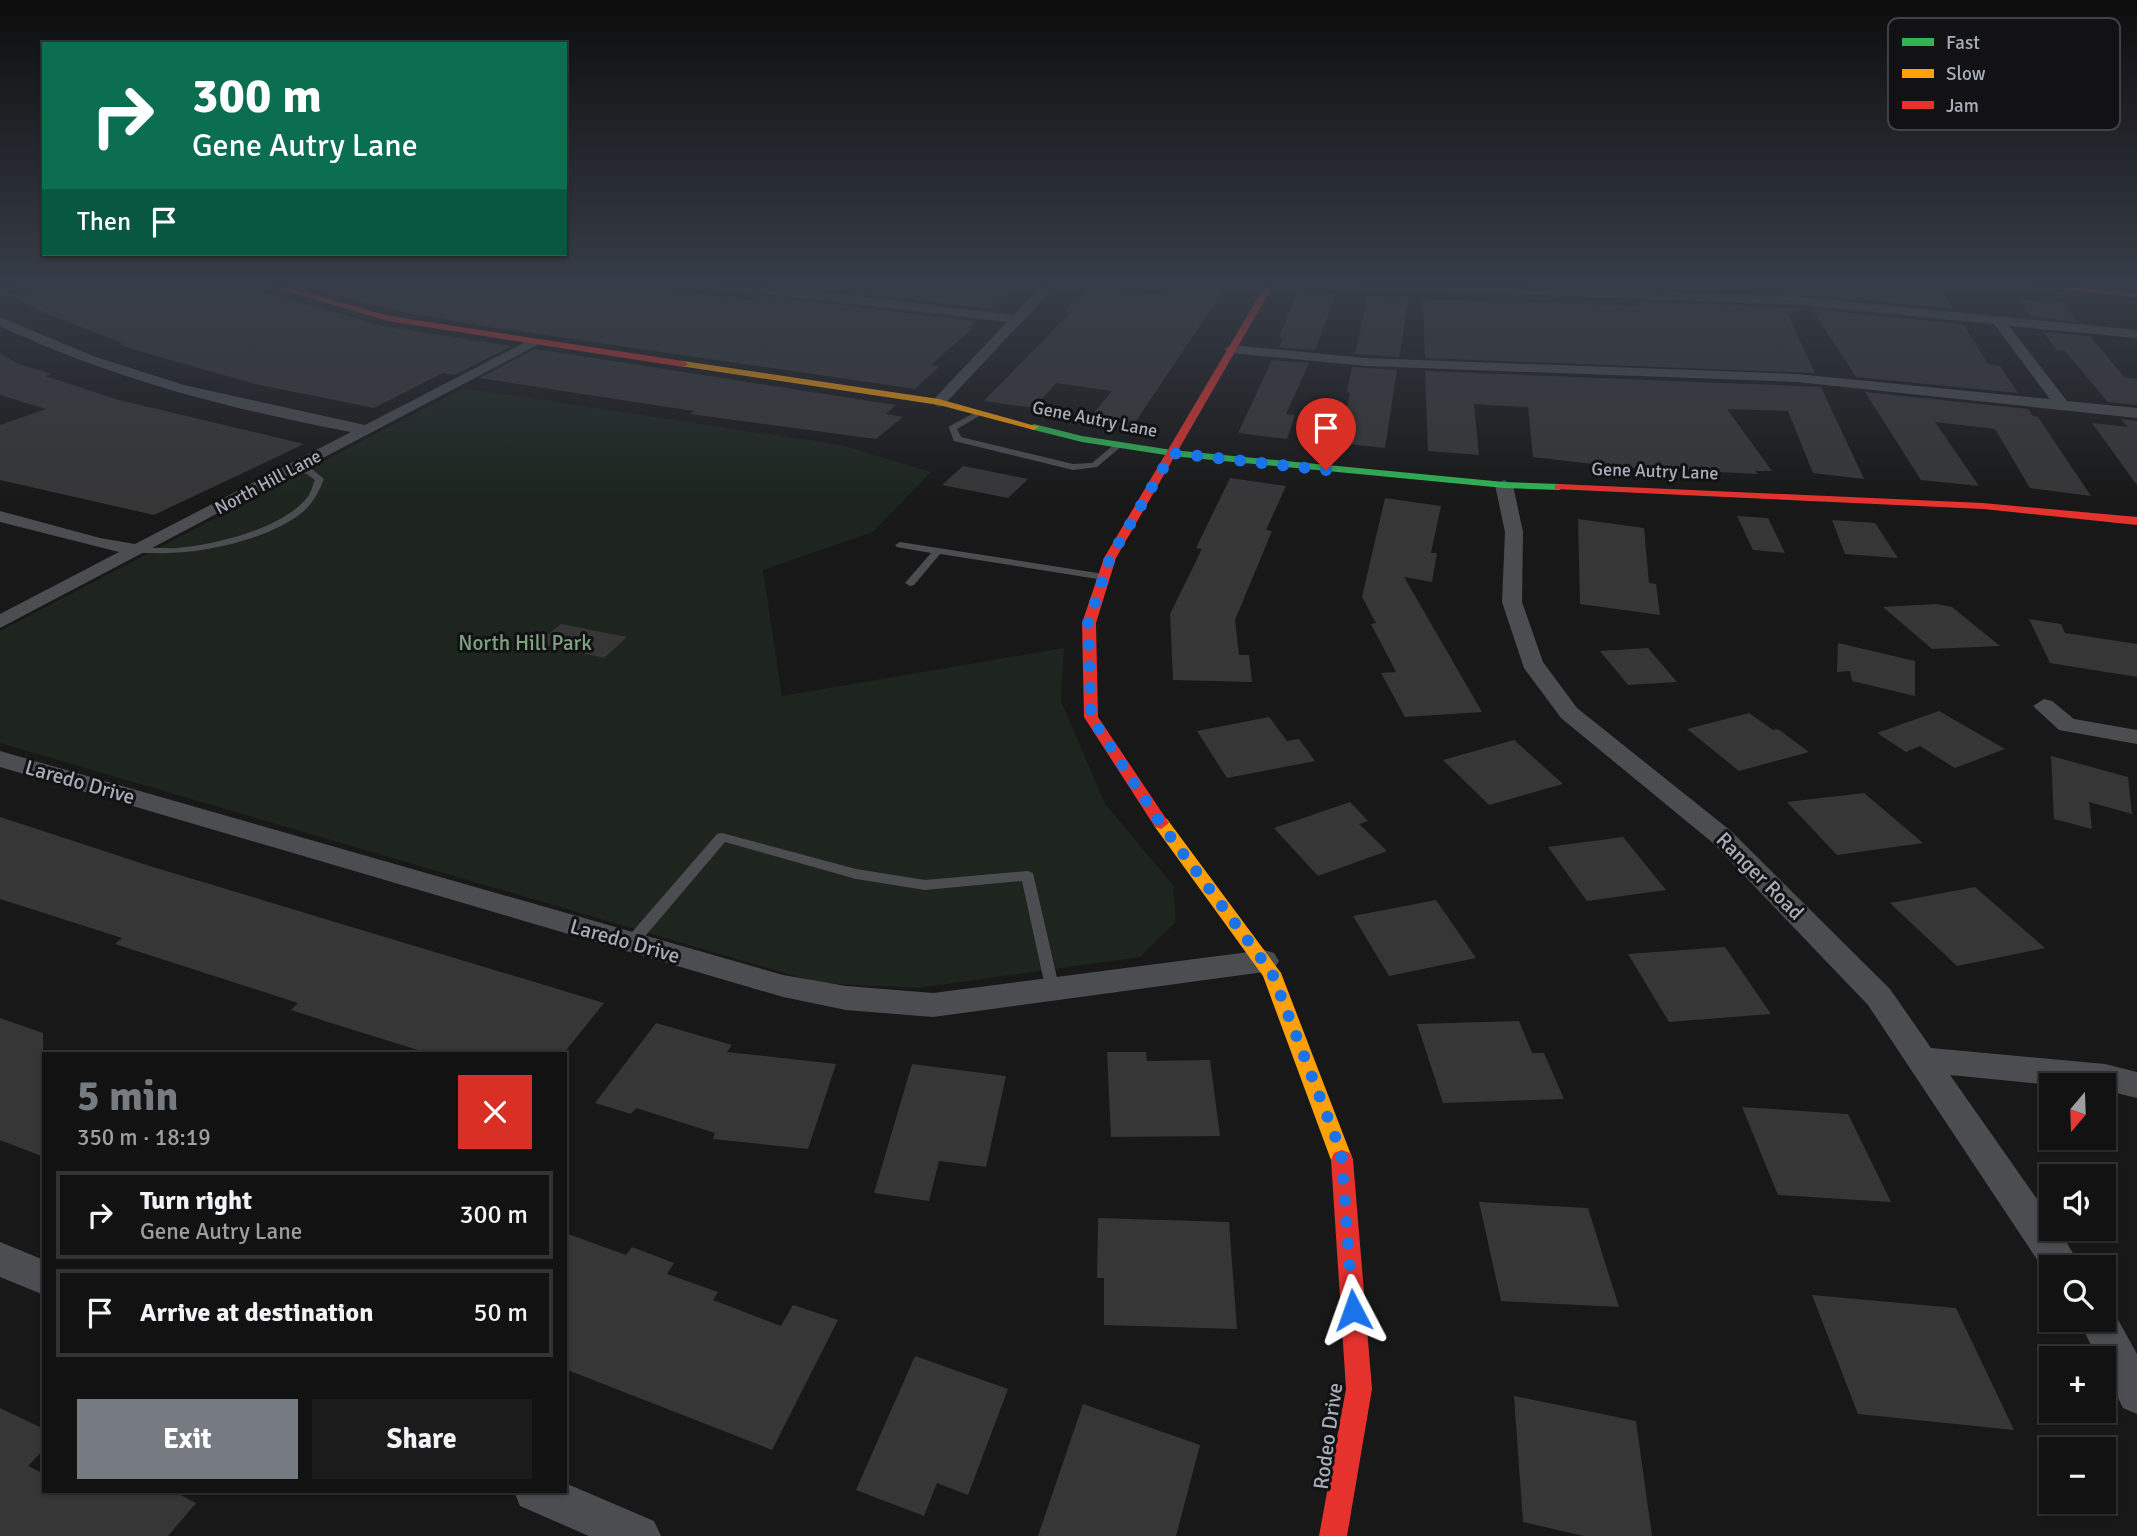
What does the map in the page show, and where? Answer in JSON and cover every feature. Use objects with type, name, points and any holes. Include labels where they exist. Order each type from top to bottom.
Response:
[{"type":"street","points":[[77,356],[170,387],[290,416],[366,430]]},
{"type":"street","name":"North Hill Lane","points":[[0,622],[510,356]]},
{"type":"street","name":"Gene Autry Lane","points":[[628,356],[939,402],[1082,439],[1172,453],[1504,485],[1983,506],[2137,521]]},
{"type":"street","points":[[939,402],[983,356]]},
{"type":"street","name":"Rodeo Drive","points":[[1227,356],[1110,558],[1088,623],[1091,717],[1161,824],[1272,973],[1341,1152],[1359,1389],[1334,1536]]},
{"type":"street","points":[[1300,356],[1366,362],[1797,378],[2137,413]]},
{"type":"street","points":[[2025,356],[2061,404]]},
{"type":"street","name":"Ranger Road","points":[[1504,485],[1514,531],[1512,602],[1532,663],[1569,713],[1723,837],[1879,997],[2055,1255]]},
{"type":"street","points":[[0,516],[98,543],[139,550]]},
{"type":"street","points":[[2044,706],[2067,725],[2137,737]]},
{"type":"street","name":"Laredo Drive","points":[[0,759],[783,986],[846,998],[933,1005],[1264,961]]},
{"type":"street","points":[[1923,1060],[2105,1077],[2137,1085]]},
{"type":"street","points":[[0,1259],[42,1277]]},
{"type":"street","points":[[2104,1332],[2137,1394]]},
{"type":"street","points":[[540,1493],[639,1536]]},
{"type":"lane","points":[[978,413],[953,428],[957,439],[1073,467],[1094,465],[1119,445]]},
{"type":"lane","points":[[139,550],[181,550],[223,543],[266,528],[302,509],[318,491],[320,479],[310,471],[296,468]]},
{"type":"lane","points":[[900,545],[1104,577]]},
{"type":"lane","points":[[910,583],[938,551]]},
{"type":"lane","points":[[631,943],[722,837],[856,874],[925,885],[1028,876],[1053,991]]},
{"type":"green space","name":"North Hill Park","points":[[463,388],[841,445],[931,472],[873,532],[763,570],[782,696],[1064,648],[1061,701],[1105,804],[1173,885],[1176,922],[1140,957],[918,988],[819,983],[0,743],[0,631]]},
{"type":"building","points":[[0,356],[4,356],[18,364],[52,374],[45,376],[119,400],[304,444],[154,515],[0,480],[0,425],[46,409],[0,395]]},
{"type":"building","points":[[156,356],[493,356],[455,375],[443,373],[374,408],[255,384]]},
{"type":"building","points":[[522,356],[578,356],[896,405],[886,414],[903,417],[876,439],[690,414],[694,411],[479,378]]},
{"type":"building","points":[[687,356],[942,356],[931,365],[940,366],[915,389]]},
{"type":"building","points":[[1028,356],[1180,356],[1132,427],[1087,421],[1112,391],[1056,383],[1034,408],[984,401]]},
{"type":"building","points":[[1425,356],[1807,356],[1815,373],[1425,358]]},
{"type":"building","points":[[1842,356],[1983,356],[1988,364],[2000,366],[2018,393],[1856,377]]},
{"type":"building","points":[[2069,356],[2106,356],[2124,377],[2137,379],[2137,405],[2108,402]]},
{"type":"building","points":[[1272,360],[1309,363],[1286,414],[1295,415],[1287,439],[1238,433]]},
{"type":"building","points":[[1352,367],[1397,370],[1385,448],[1339,443],[1350,393],[1347,392]]},
{"type":"building","points":[[1425,371],[1821,387],[1864,479],[1813,473],[1788,411],[1727,409],[1772,471],[1755,471],[1758,474],[1618,467],[1533,457],[1528,407],[1474,404],[1479,455],[1428,451]]},
{"type":"building","points":[[1865,392],[2028,409],[2033,416],[2038,417],[2091,496],[2030,488],[1995,429],[1935,422],[1979,486],[1921,480]]},
{"type":"building","points":[[2121,419],[2137,421],[2137,485],[2092,423],[2128,427]]},
{"type":"building","points":[[963,466],[1028,479],[1008,498],[942,485]]},
{"type":"building","points":[[1230,478],[1286,486],[1266,530],[1272,531],[1235,620],[1239,655],[1249,655],[1252,682],[1173,680],[1170,614],[1202,549],[1196,548]]},
{"type":"building","points":[[1385,498],[1441,506],[1431,553],[1437,553],[1432,582],[1404,577],[1482,712],[1405,717],[1381,673],[1396,672],[1371,624],[1376,623],[1362,597]]},
{"type":"building","points":[[1737,516],[1768,518],[1785,553],[1753,550]]},
{"type":"building","points":[[1578,519],[1644,528],[1649,583],[1656,584],[1660,615],[1580,604]]},
{"type":"building","points":[[1832,520],[1875,523],[1898,558],[1845,554]]},
{"type":"building","points":[[1936,604],[1952,607],[2000,646],[1932,649],[1883,607]]},
{"type":"building","points":[[2029,619],[2061,624],[2065,633],[2137,644],[2137,677],[2050,663]]},
{"type":"building","points":[[561,624],[627,637],[604,658],[537,643]]},
{"type":"building","points":[[1838,643],[1915,661],[1915,696],[1852,681],[1850,671],[1837,672]]},
{"type":"building","points":[[1648,648],[1677,682],[1628,685],[1600,651]]},
{"type":"building","points":[[1939,711],[2005,749],[1955,768],[1920,746],[1906,752],[1877,733]]},
{"type":"building","points":[[1749,713],[1773,730],[1778,729],[1809,752],[1739,771],[1687,729]]},
{"type":"building","points":[[1269,717],[1287,741],[1299,739],[1315,761],[1227,778],[1197,731]]},
{"type":"building","points":[[1514,740],[1563,784],[1489,805],[1443,760]]},
{"type":"building","points":[[2051,756],[2128,777],[2132,814],[2089,802],[2092,829],[2054,819]]},
{"type":"building","points":[[1864,793],[1923,843],[1837,855],[1787,802]]},
{"type":"building","points":[[1350,802],[1368,821],[1359,824],[1387,851],[1318,876],[1274,828]]},
{"type":"building","points":[[0,817],[153,867],[604,1003],[565,1052],[425,1052],[291,1010],[298,1003],[115,944],[122,938],[0,899]]},
{"type":"building","points":[[1623,837],[1666,890],[1587,901],[1548,847]]},
{"type":"building","points":[[1975,887],[2045,948],[1957,966],[1890,903]]},
{"type":"building","points":[[1436,900],[1476,958],[1389,976],[1353,916]]},
{"type":"building","points":[[1725,947],[1771,1014],[1669,1022],[1628,954]]},
{"type":"building","points":[[0,1018],[43,1033],[42,1156],[0,1140]]},
{"type":"building","points":[[1519,1021],[1532,1053],[1544,1053],[1564,1099],[1443,1103],[1417,1024]]},
{"type":"building","points":[[656,1023],[732,1045],[727,1052],[836,1064],[808,1149],[713,1139],[715,1133],[636,1108],[631,1114],[595,1103]]},
{"type":"building","points":[[1107,1052],[1146,1052],[1147,1061],[1210,1060],[1220,1136],[1111,1137]]},
{"type":"building","points":[[912,1064],[1006,1076],[986,1167],[939,1161],[929,1201],[874,1193]]},
{"type":"building","points":[[1742,1107],[1848,1114],[1891,1202],[1778,1195]]},
{"type":"building","points":[[1479,1202],[1588,1208],[1619,1307],[1501,1301]]},
{"type":"building","points":[[1098,1218],[1229,1222],[1237,1329],[1104,1325],[1104,1278],[1097,1278]]},
{"type":"building","points":[[567,1234],[626,1255],[632,1247],[674,1263],[667,1274],[718,1292],[713,1300],[781,1326],[793,1305],[838,1320],[772,1450],[567,1370]]},
{"type":"building","points":[[1812,1295],[1956,1308],[2014,1430],[1858,1414]]},
{"type":"building","points":[[915,1356],[1008,1389],[968,1495],[937,1483],[924,1516],[856,1490]]},
{"type":"building","points":[[1514,1396],[1636,1421],[1652,1536],[1584,1536],[1523,1522]]},
{"type":"building","points":[[1083,1404],[1200,1445],[1176,1536],[1038,1536]]},
{"type":"building","points":[[0,1408],[42,1428],[42,1451],[28,1466],[42,1473],[42,1493],[177,1493],[196,1503],[168,1536],[0,1536]]},
{"type":"traffic: fast","points":[[1034,427],[1082,439],[1172,453],[1504,485],[1559,487]]},
{"type":"traffic: slow","points":[[683,364],[939,402],[1034,427]]},
{"type":"traffic: slow","points":[[1161,823],[1272,973],[1342,1160]]},
{"type":"traffic: jam","points":[[630,356],[683,364]]},
{"type":"traffic: jam","points":[[1161,823],[1091,717],[1089,623],[1110,558],[1228,356]]},
{"type":"traffic: jam","points":[[1559,487],[1983,506],[2137,521]]},
{"type":"traffic: jam","points":[[1333,1536],[1359,1389],[1342,1160]]},
{"type":"route","points":[[1326,470],[1172,453],[1110,558],[1088,623],[1090,690],[1091,717],[1161,824],[1272,973],[1341,1152],[1353,1310]]}]
